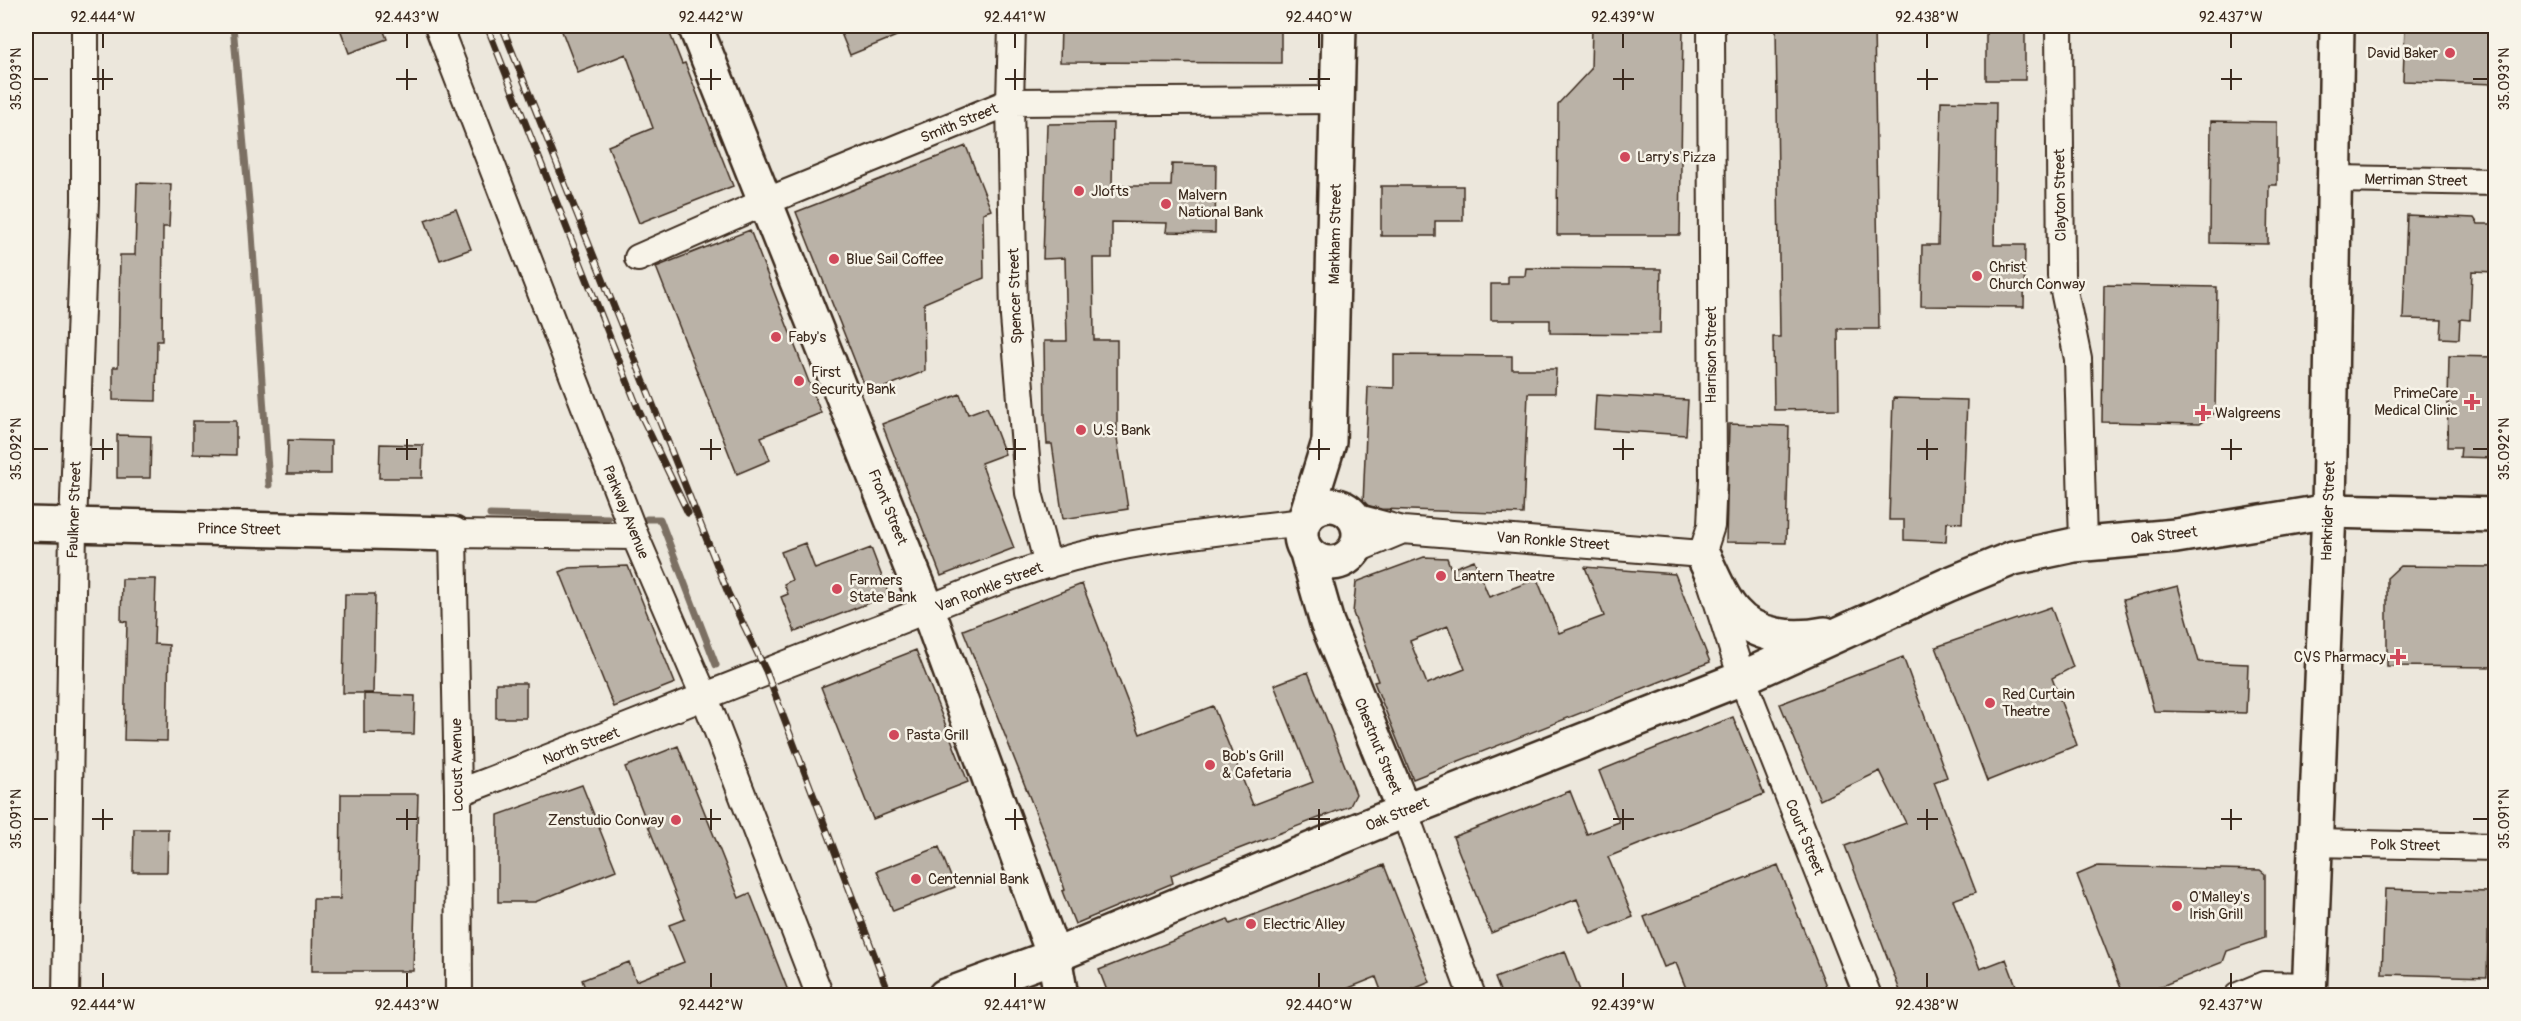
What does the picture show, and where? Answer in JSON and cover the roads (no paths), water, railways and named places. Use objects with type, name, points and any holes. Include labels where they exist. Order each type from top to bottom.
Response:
[{"type":"main road","name":"Front Street","points":[[695,26],[928,610],[1054,956],[1061,996]]},
{"type":"main road","name":"Markham Street","points":[[1305,535],[1329,442],[1339,26]]},
{"type":"main road","name":"Harkrider Street","points":[[2309,991],[2328,510],[2336,179],[2337,26]]},
{"type":"main road","name":"Markham Street","points":[[1329,442],[1351,514]]},
{"type":"main road","points":[[1321,598],[1351,555],[1359,533],[1351,514],[1339,506],[1321,506],[1305,535],[1322,563],[1339,562],[1351,555]]},
{"type":"main road","name":"Oak Street","points":[[945,996],[1054,956],[1404,811],[1742,678],[1997,564],[2032,552],[2083,543],[2176,536],[2328,510],[2496,515]]},
{"type":"main road","name":"Prince Street","points":[[26,524],[453,534]]},
{"type":"main road","name":"Chestnut Street","points":[[1305,535],[1327,623],[1404,811]]},
{"type":"main road","name":"Oak Street","points":[[1702,554],[1732,611],[1746,624],[1764,632],[1805,638],[1848,630]]},
{"type":"street","name":"Faulkner Street","points":[[66,996],[73,526],[85,201],[85,26]]},
{"type":"street","name":"Parkway Avenue","points":[[438,26],[635,536],[705,698],[820,996]]},
{"type":"street","name":"Spencer Street","points":[[1012,26],[1010,102],[1014,317],[1029,494],[1048,564]]},
{"type":"street","name":"Harrison Street","points":[[1702,554],[1711,526],[1713,479],[1711,26]]},
{"type":"street","name":"Clayton Street","points":[[2059,26],[2061,276],[2078,359],[2083,543]]},
{"type":"street","name":"Smith Street","points":[[638,258],[765,202],[1010,102],[1338,100]]},
{"type":"street","name":"Merriman Street","points":[[2336,179],[2496,182]]},
{"type":"street","name":"Van Ronkle Street","points":[[1351,514],[1403,531],[1702,554]]},
{"type":"street","name":"Van Ronkle Street","points":[[705,698],[766,671],[1048,564],[1121,546],[1196,533],[1251,528],[1305,535]]},
{"type":"street","name":"Van Ronkle Street","points":[[1351,555],[1403,531]]},
{"type":"street","points":[[453,534],[635,536]]},
{"type":"street","name":"Locust Avenue","points":[[453,534],[459,996]]},
{"type":"street","points":[[1702,554],[1742,678]]},
{"type":"street","name":"Court Street","points":[[1742,678],[1868,996]]},
{"type":"street","name":"North Street","points":[[458,794],[705,698]]},
{"type":"street","name":"Chestnut Street","points":[[1404,811],[1472,996]]},
{"type":"street","name":"Polk Street","points":[[2315,843],[2496,847]]},
{"type":"street","points":[[2238,996],[2264,986],[2309,991]]},
{"type":"waterway","points":[[233,26],[252,234],[269,485]]},
{"type":"waterway","points":[[490,515],[608,518]]},
{"type":"waterway","points":[[647,519],[660,519],[716,665]]},
{"type":"railway","points":[[487,26],[639,411],[688,513]]},
{"type":"railway","points":[[502,26],[728,593],[766,671],[890,996]]},
{"type":"place","name":"David Baker","points":[[2450,53]]},
{"type":"place","name":"Larry's Pizza","points":[[1625,157]]},
{"type":"place","name":"Jlofts","points":[[1079,191]]},
{"type":"place","name":"Malvern National Bank","points":[[1166,204]]},
{"type":"place","name":"Blue Sail Coffee","points":[[834,259]]},
{"type":"place","name":"Christ Church Conway","points":[[1977,276]]},
{"type":"place","name":"Faby's","points":[[776,337]]},
{"type":"place","name":"First Security Bank","points":[[799,381]]},
{"type":"place","name":"PrimeCare Medical Clinic","points":[[2472,402]]},
{"type":"place","name":"Walgreens","points":[[2203,413]]},
{"type":"place","name":"U.S. Bank","points":[[1081,430]]},
{"type":"place","name":"Lantern Theatre","points":[[1441,576]]},
{"type":"place","name":"Farmers State Bank","points":[[837,589]]},
{"type":"place","name":"CVS Pharmacy","points":[[2398,657]]},
{"type":"place","name":"Red Curtain Theatre","points":[[1990,703]]},
{"type":"place","name":"Pasta Grill","points":[[894,735]]},
{"type":"place","name":"Bob's Grill & Cafetaria","points":[[1210,765]]},
{"type":"place","name":"Zenstudio Conway","points":[[676,820]]},
{"type":"place","name":"Centennial Bank","points":[[916,879]]},
{"type":"place","name":"O'Malley's Irish Grill","points":[[2177,906]]},
{"type":"place","name":"Electric Alley","points":[[1251,924]]}]
